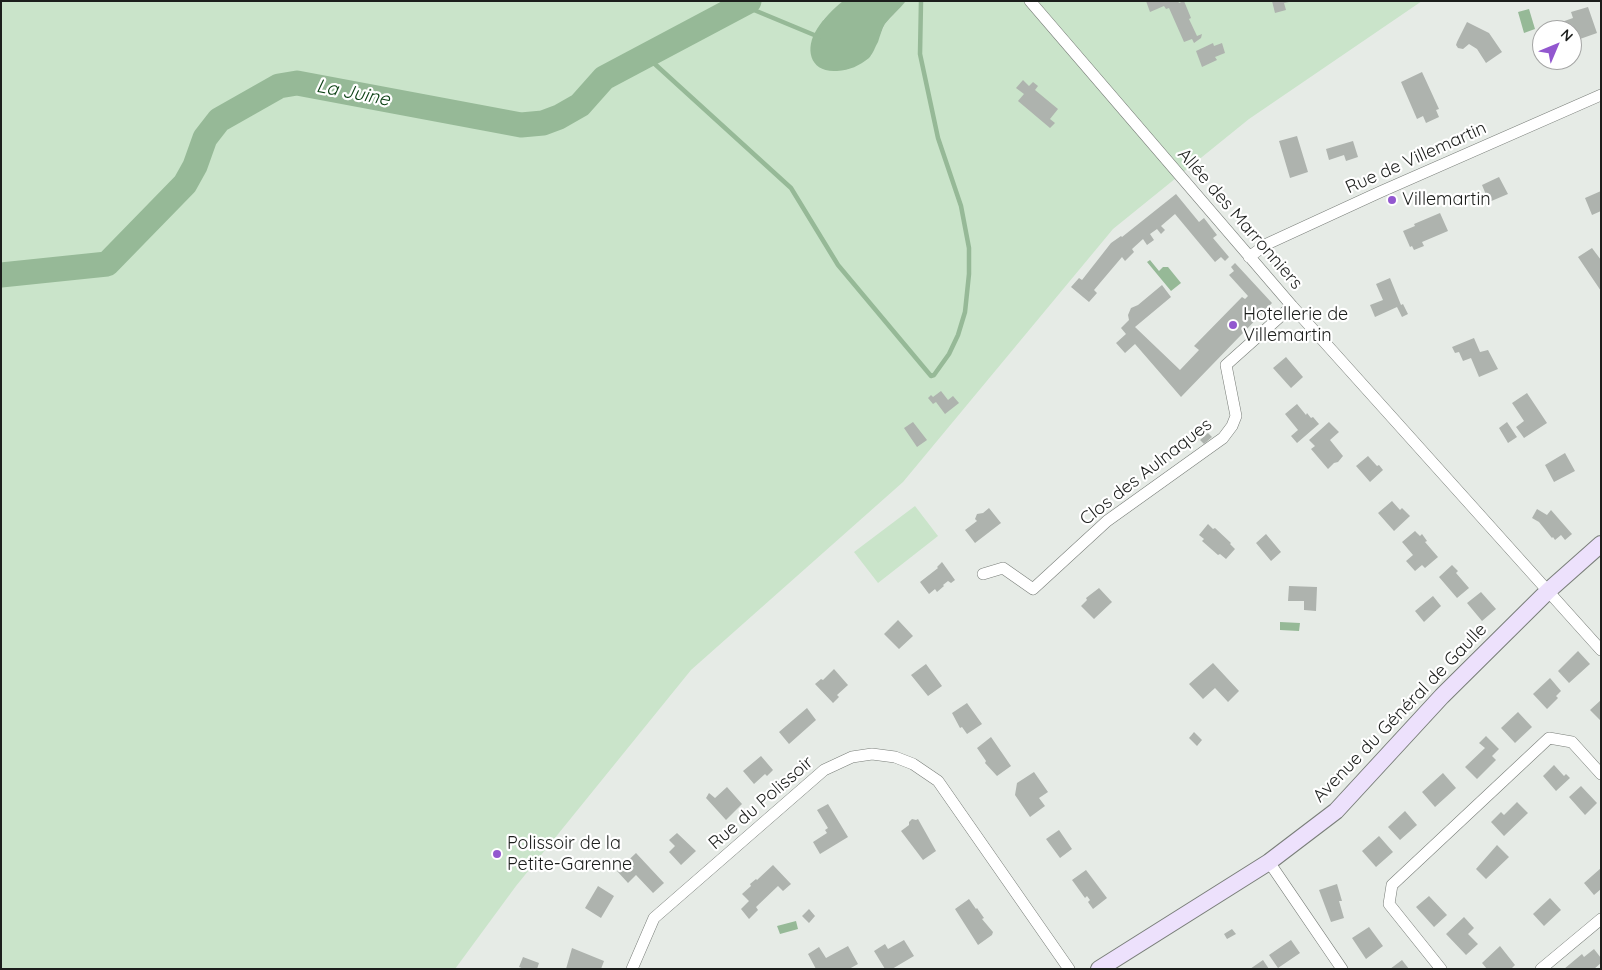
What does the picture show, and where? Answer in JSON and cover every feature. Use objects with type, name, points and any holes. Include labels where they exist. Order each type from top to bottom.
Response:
[{"type":"main road","name":"Avenue du Général de Gaulle","points":[[1099,969],[1269,862],[1336,811],[1442,696],[1548,591],[1601,544]]},
{"type":"street","name":"Allée des Marronniers","points":[[1030,1],[1292,306],[1601,650]]},
{"type":"street","name":"Rue de Villemartin","points":[[1249,257],[1267,244],[1601,95]]},
{"type":"street","name":"Clos des Aulnaques","points":[[983,574],[1003,568],[1033,589],[1107,521],[1223,438],[1232,426],[1236,416],[1226,365],[1292,306]]},
{"type":"street","points":[[1441,969],[1389,904],[1392,885],[1549,738],[1572,742],[1601,774]]},
{"type":"street","name":"Rue du Polissoir","points":[[632,969],[654,918],[824,770],[852,756],[872,754],[895,757],[913,764],[938,781],[1069,969]]},
{"type":"street","points":[[1269,862],[1342,969]]},
{"type":"street","points":[[1542,969],[1601,919]]},
{"type":"shaded area","points":[[1,1],[843,1],[823,20],[871,56],[885,24],[906,1],[1422,1],[1249,119],[1113,229],[903,482],[691,670],[516,886],[455,969],[1,969]]},
{"type":"shaded area","points":[[843,1],[906,1],[885,24],[869,58],[850,69],[828,71],[815,64],[810,52],[811,44],[820,25]]},
{"type":"shaded area","points":[[1529,9],[1532,20],[1532,30],[1524,33],[1518,12]]},
{"type":"shaded area","points":[[1150,260],[1159,271],[1163,267],[1168,267],[1181,283],[1171,291],[1147,262]]},
{"type":"shaded area","points":[[915,506],[938,536],[878,583],[854,552]]},
{"type":"shaded area","points":[[1280,622],[1300,623],[1299,631],[1280,630]]},
{"type":"shaded area","points":[[796,921],[798,929],[780,934],[777,926]]},
{"type":"building","points":[[1146,1],[1178,1],[1179,3],[1184,1],[1191,18],[1189,19],[1197,36],[1202,34],[1201,38],[1194,43],[1192,39],[1184,42],[1169,8],[1166,9],[1164,6],[1150,12]]},
{"type":"building","points":[[1272,1],[1289,2],[1284,3],[1286,10],[1275,13]]},
{"type":"building","points":[[1588,7],[1597,33],[1582,38],[1582,20],[1567,20],[1573,18],[1571,12]]},
{"type":"building","points":[[1467,22],[1489,33],[1502,52],[1486,63],[1477,49],[1469,44],[1463,49],[1458,48],[1457,42]]},
{"type":"building","points":[[1213,43],[1214,46],[1222,43],[1225,53],[1215,57],[1217,60],[1202,67],[1196,51]]},
{"type":"building","points":[[1422,72],[1439,109],[1436,110],[1439,117],[1426,123],[1423,116],[1417,119],[1401,82]]},
{"type":"building","points":[[1023,80],[1029,86],[1033,82],[1038,86],[1035,90],[1058,109],[1050,119],[1055,123],[1050,128],[1018,101],[1024,94],[1016,88]]},
{"type":"building","points":[[1297,136],[1308,172],[1290,178],[1279,141]]},
{"type":"building","points":[[1353,141],[1358,157],[1346,161],[1344,155],[1329,160],[1326,149]]},
{"type":"building","points":[[1499,177],[1508,194],[1489,202],[1482,185]]},
{"type":"building","points":[[1601,191],[1601,211],[1592,215],[1585,198]]},
{"type":"building","points":[[1176,194],[1199,222],[1204,218],[1217,235],[1213,238],[1229,257],[1225,261],[1221,257],[1215,262],[1175,214],[1161,226],[1165,230],[1161,234],[1157,229],[1150,234],[1154,240],[1147,245],[1143,239],[1132,249],[1134,252],[1125,261],[1122,257],[1094,290],[1097,293],[1089,302],[1071,287],[1079,278],[1082,280],[1111,243],[1122,237]]},
{"type":"building","points":[[1440,213],[1448,231],[1422,242],[1424,246],[1414,250],[1412,246],[1410,247],[1403,231]]},
{"type":"building","points":[[1592,248],[1601,260],[1601,291],[1578,257]]},
{"type":"building","name":"Hotellerie de Villemartin","points":[[1235,263],[1272,303],[1181,397],[1135,344],[1125,353],[1116,343],[1126,334],[1121,328],[1129,320],[1128,315],[1131,308],[1138,305],[1162,285],[1171,297],[1135,327],[1180,370],[1199,350],[1194,346],[1242,297],[1245,299],[1248,296],[1229,275],[1234,271],[1231,267]]},
{"type":"building","points":[[1390,278],[1401,305],[1403,304],[1408,314],[1402,317],[1397,307],[1375,317],[1370,305],[1383,300],[1376,284]]},
{"type":"building","points":[[1474,338],[1480,352],[1488,350],[1498,369],[1479,377],[1471,358],[1463,361],[1459,352],[1455,353],[1452,347]]},
{"type":"building","points":[[1286,357],[1303,377],[1291,388],[1273,368]]},
{"type":"building","points":[[941,391],[948,400],[953,396],[959,403],[945,414],[936,402],[933,404],[928,398]]},
{"type":"building","points":[[1527,393],[1547,423],[1524,438],[1516,427],[1524,421],[1512,403]]},
{"type":"building","points":[[1297,404],[1306,415],[1307,413],[1311,418],[1313,417],[1319,424],[1297,443],[1291,436],[1298,430],[1285,414]]},
{"type":"building","points":[[913,422],[927,440],[917,447],[904,428]]},
{"type":"building","points":[[1329,422],[1339,432],[1330,440],[1343,456],[1328,469],[1311,449],[1315,446],[1309,440]]},
{"type":"building","points":[[1507,422],[1517,437],[1508,443],[1499,428]]},
{"type":"building","points":[[1208,433],[1212,437],[1204,444],[1200,440]]},
{"type":"building","points":[[1565,453],[1575,471],[1554,482],[1545,465]]},
{"type":"building","points":[[1368,456],[1383,470],[1370,482],[1356,466]]},
{"type":"building","points":[[1392,501],[1400,510],[1402,508],[1410,516],[1394,531],[1378,513]]},
{"type":"building","points":[[989,508],[1001,523],[975,543],[965,530],[977,521],[975,519],[977,514],[983,513]]},
{"type":"building","points":[[1537,509],[1547,515],[1551,510],[1572,534],[1565,540],[1561,535],[1555,540],[1552,538],[1539,522],[1532,518]]},
{"type":"building","points":[[1208,524],[1213,529],[1215,528],[1235,549],[1226,559],[1220,554],[1218,555],[1202,541],[1204,539],[1199,535]]},
{"type":"building","points":[[1415,531],[1420,536],[1422,534],[1427,541],[1425,542],[1438,557],[1425,568],[1422,565],[1415,571],[1406,561],[1413,555],[1402,542]]},
{"type":"building","points":[[1266,534],[1281,552],[1271,561],[1256,543]]},
{"type":"building","points":[[942,562],[955,580],[951,583],[948,581],[937,592],[935,589],[929,594],[920,582],[938,568]]},
{"type":"building","points":[[1452,565],[1458,571],[1456,573],[1469,588],[1457,598],[1439,577]]},
{"type":"building","points":[[1289,586],[1317,587],[1316,611],[1304,610],[1304,601],[1288,601]]},
{"type":"building","points":[[1099,588],[1112,602],[1094,619],[1081,606],[1087,600],[1086,598]]},
{"type":"building","points":[[1481,592],[1496,609],[1482,621],[1467,603]]},
{"type":"building","points":[[1433,596],[1441,606],[1424,622],[1415,611]]},
{"type":"building","points":[[898,620],[913,636],[899,649],[884,634]]},
{"type":"building","points":[[1578,651],[1590,664],[1569,683],[1558,671]]},
{"type":"building","points":[[1213,663],[1239,691],[1228,702],[1215,688],[1203,699],[1189,684]]},
{"type":"building","points":[[926,664],[942,686],[928,696],[911,675]]},
{"type":"building","points":[[834,669],[848,685],[837,695],[839,697],[833,703],[815,684],[821,679],[823,680]]},
{"type":"building","points":[[1550,678],[1561,691],[1556,696],[1558,698],[1547,709],[1533,694]]},
{"type":"building","points":[[1601,700],[1601,721],[1590,710]]},
{"type":"building","points":[[967,703],[982,724],[967,734],[962,727],[960,728],[952,713]]},
{"type":"building","points":[[807,708],[816,720],[789,744],[779,732]]},
{"type":"building","points":[[1518,712],[1532,727],[1515,743],[1501,728]]},
{"type":"building","points":[[1194,732],[1202,740],[1197,746],[1189,738]]},
{"type":"building","points":[[1486,736],[1499,749],[1492,756],[1496,760],[1477,779],[1465,767],[1485,748],[1479,743]]},
{"type":"building","points":[[991,737],[1011,766],[997,776],[985,763],[986,761],[977,748]]},
{"type":"building","points":[[761,756],[773,770],[767,776],[765,774],[754,784],[743,771]]},
{"type":"building","points":[[1554,765],[1564,776],[1566,774],[1570,778],[1556,791],[1543,776]]},
{"type":"building","points":[[1034,772],[1048,792],[1039,798],[1045,806],[1030,817],[1015,795],[1017,783]]},
{"type":"building","points":[[1443,773],[1456,788],[1435,807],[1422,792]]},
{"type":"building","points":[[1581,786],[1597,803],[1585,815],[1569,797]]},
{"type":"building","points":[[727,787],[742,804],[726,820],[706,798],[709,793],[715,798]]},
{"type":"building","points":[[1517,802],[1528,813],[1504,836],[1491,822],[1501,812],[1504,815]]},
{"type":"building","points":[[828,804],[848,837],[820,854],[813,842],[827,833],[825,830],[828,828],[817,810]]},
{"type":"building","points":[[1405,811],[1417,825],[1400,840],[1388,827]]},
{"type":"building","points":[[912,819],[918,819],[936,851],[923,860],[901,831],[909,825]]},
{"type":"building","points":[[1059,830],[1072,849],[1060,858],[1046,839]]},
{"type":"building","points":[[677,833],[696,851],[681,865],[669,852],[675,846],[669,840]]},
{"type":"building","points":[[1379,836],[1393,852],[1376,867],[1362,851]]},
{"type":"building","points":[[1497,845],[1509,857],[1486,879],[1476,869]]},
{"type":"building","points":[[636,853],[664,883],[653,893],[636,875],[628,883],[617,871]]},
{"type":"building","points":[[773,865],[791,884],[783,891],[778,886],[756,907],[758,910],[749,919],[741,909],[749,901],[742,894],[751,886],[750,884]]},
{"type":"building","points":[[1601,868],[1601,889],[1594,895],[1584,883]]},
{"type":"building","points":[[1086,870],[1107,898],[1093,909],[1088,902],[1090,900],[1087,896],[1085,898],[1072,880]]},
{"type":"building","points":[[1337,884],[1344,918],[1331,922],[1319,890]]},
{"type":"building","points":[[598,886],[614,896],[601,918],[585,908]]},
{"type":"building","points":[[1429,896],[1447,915],[1434,927],[1416,907]]},
{"type":"building","points":[[1550,898],[1561,910],[1544,926],[1533,914]]},
{"type":"building","points":[[969,899],[993,932],[992,935],[978,945],[955,909]]},
{"type":"building","points":[[809,909],[815,916],[809,923],[802,916]]},
{"type":"building","points":[[1464,917],[1474,928],[1468,934],[1478,944],[1466,955],[1446,934]]},
{"type":"building","points":[[1369,927],[1383,946],[1366,959],[1352,938]]},
{"type":"building","points":[[1232,929],[1236,934],[1227,939],[1224,934]]},
{"type":"building","points":[[904,940],[914,956],[892,969],[885,969],[874,951],[885,944],[888,949]]},
{"type":"building","points":[[1291,940],[1300,953],[1278,968],[1269,955]]},
{"type":"building","points":[[848,946],[858,964],[849,969],[816,969],[808,954],[819,947],[826,958]]},
{"type":"building","points":[[1500,946],[1515,965],[1511,969],[1487,969],[1482,963]]},
{"type":"building","points":[[572,948],[604,961],[601,969],[566,969]]},
{"type":"building","points":[[1594,949],[1601,958],[1601,963],[1594,969],[1564,969],[1582,954],[1584,957]]},
{"type":"building","points":[[523,957],[539,963],[537,969],[519,967]]},
{"type":"building","points":[[1263,960],[1269,969],[1250,969]]},
{"type":"building","points":[[1402,960],[1409,969],[1390,969]]},
{"type":"waterway","name":"La Juine","points":[[1,275],[107,264],[185,184],[195,166],[205,138],[219,120],[279,86],[297,83],[521,125],[543,123],[559,117],[580,105],[604,78],[749,1]]},
{"type":"waterway","points":[[646,56],[791,188],[838,265],[931,376],[934,375],[949,354],[958,335],[965,312],[969,274],[969,248],[961,206],[938,138],[920,54],[921,1]]},
{"type":"waterway","points":[[742,5],[819,37]]},
{"type":"place","name":"Villemartin","points":[[1392,200]]},
{"type":"place","name":"Hotellerie de Villemartin","points":[[1233,325]]},
{"type":"place","name":"Polissoir de la Petite-Garenne","points":[[497,854]]}]
